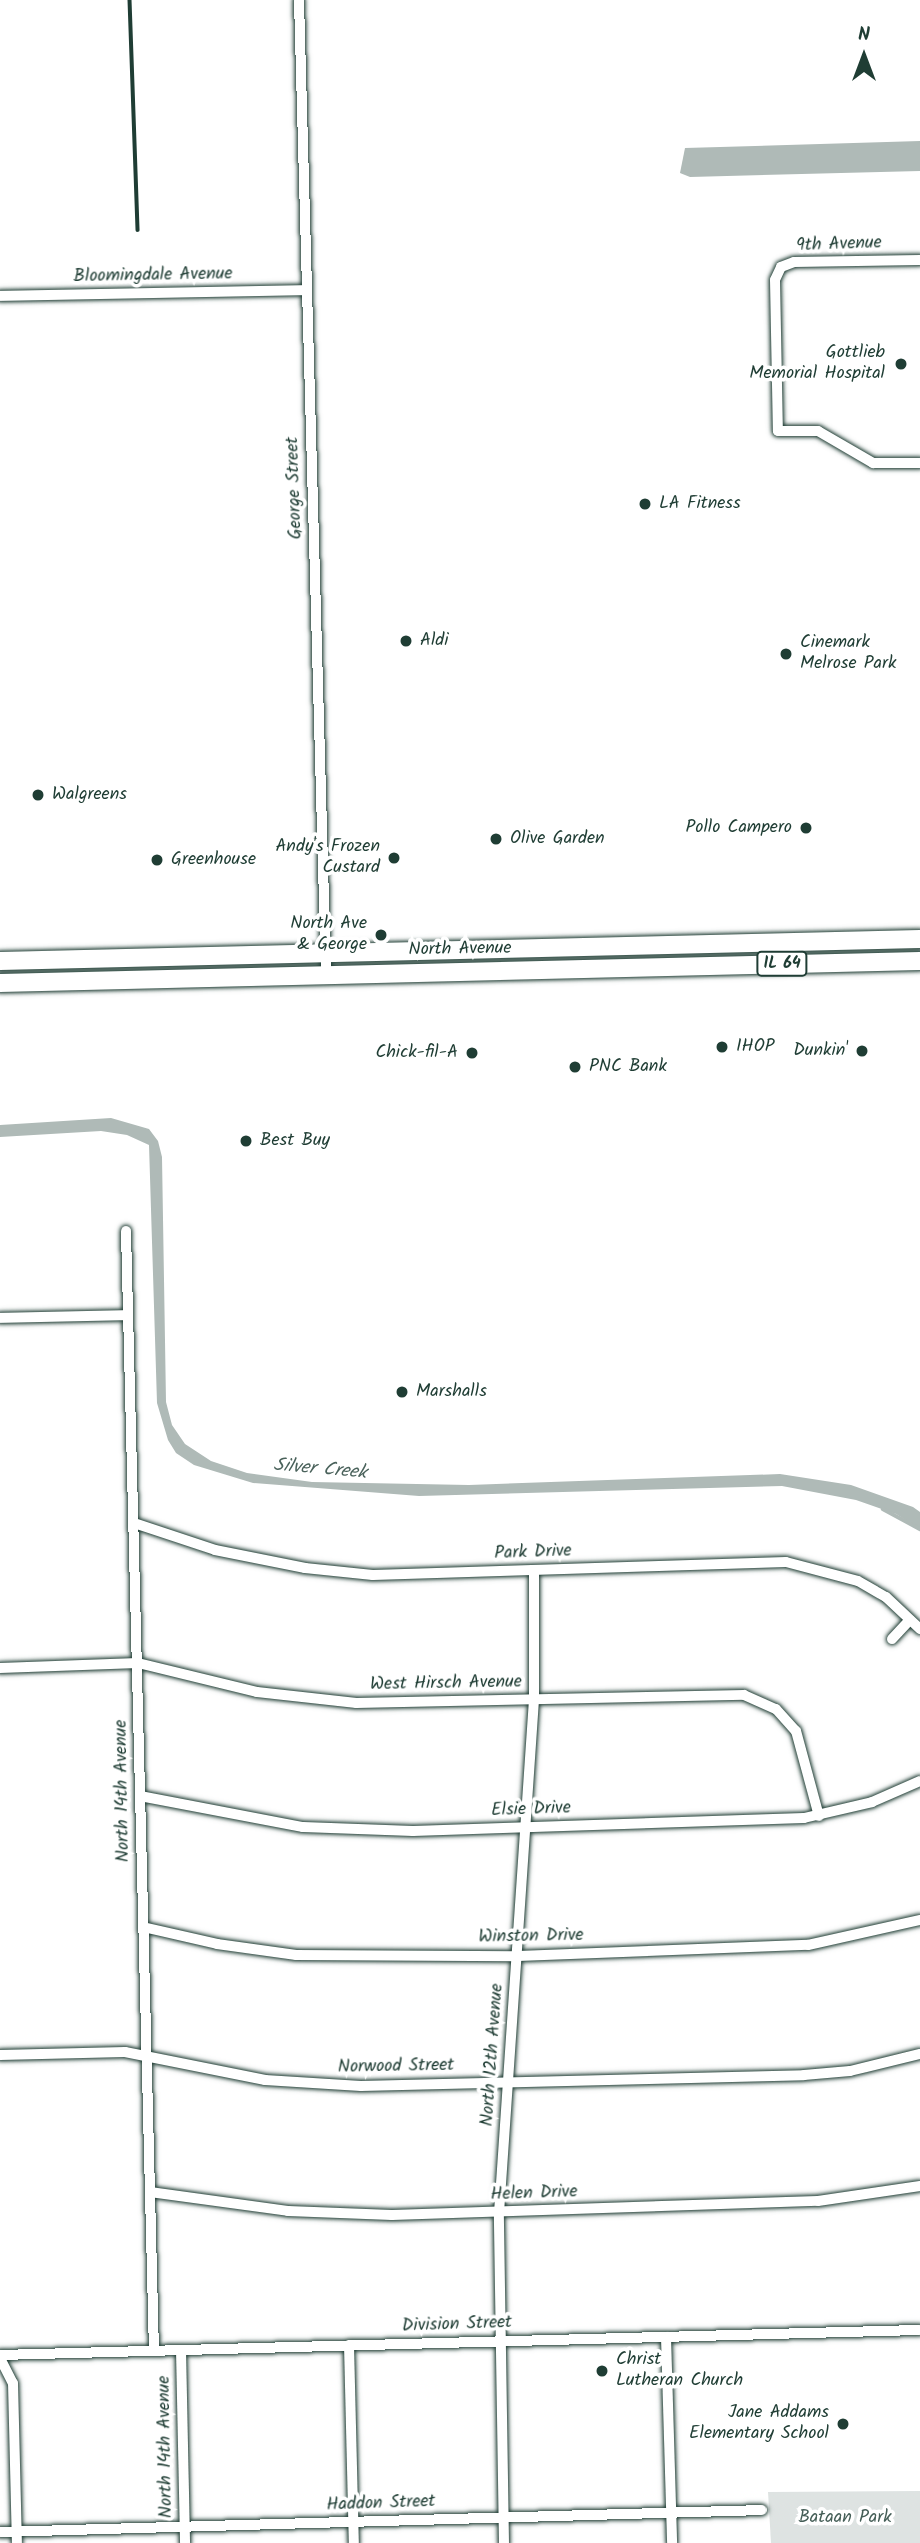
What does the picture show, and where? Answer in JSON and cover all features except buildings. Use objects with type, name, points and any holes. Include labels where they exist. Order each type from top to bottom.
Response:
[{"type":"main road","name":"North Avenue","points":[[0,961],[920,939]]},
{"type":"main road","name":"North Avenue","points":[[0,983],[920,961]]},
{"type":"street","name":"George Street","points":[[299,0],[326,975]]},
{"type":"street","name":"9th Avenue","points":[[920,260],[794,262],[781,267],[775,280],[778,431],[818,431],[873,463],[920,463]]},
{"type":"street","name":"Bloomingdale Avenue","points":[[0,296],[307,290]]},
{"type":"street","name":"North 14th Avenue","points":[[127,1231],[154,2351]]},
{"type":"street","points":[[0,1318],[128,1315]]},
{"type":"street","name":"Park Drive","points":[[134,1523],[215,1550],[305,1568],[373,1575],[786,1562],[858,1581],[886,1597],[920,1629]]},
{"type":"street","name":"North 12th Avenue","points":[[504,2543],[499,2213],[534,1700],[534,1570]]},
{"type":"street","points":[[892,1639],[910,1620]]},
{"type":"street","name":"West Hirsch Avenue","points":[[0,1668],[138,1663],[217,1684],[323,1702],[534,1700],[731,1694],[761,1701],[784,1716],[796,1731],[819,1816]]},
{"type":"street","name":"Elsie Drive","points":[[140,1796],[303,1827],[377,1831],[819,1816],[872,1802],[920,1781]]},
{"type":"street","name":"Winston Drive","points":[[143,1927],[217,1944],[296,1955],[518,1956],[808,1945],[920,1920]]},
{"type":"street","name":"Norwood Street","points":[[0,2055],[125,2052],[230,2074],[318,2085],[804,2075],[850,2071],[920,2054]]},
{"type":"street","name":"Helen Drive","points":[[150,2192],[330,2214],[499,2213],[818,2201],[920,2186]]},
{"type":"street","name":"Division Street","points":[[0,2357],[918,2329]]},
{"type":"street","points":[[666,2337],[672,2543]]},
{"type":"street","points":[[349,2345],[354,2543]]},
{"type":"street","name":"North 14th Avenue","points":[[181,2350],[185,2543]]},
{"type":"street","points":[[0,2357],[12,2383],[17,2537]]},
{"type":"street","name":"Haddon Street","points":[[0,2532],[17,2537],[185,2527],[762,2510]]},
{"type":"green space","name":"Bataan Park","points":[[920,2491],[920,2543],[771,2543],[768,2492]]},
{"type":"shaded area","points":[[920,141],[920,171],[690,177],[680,173],[685,148]]},
{"type":"shaded area","points":[[111,1118],[149,1129],[158,1141],[162,1157],[166,1402],[172,1425],[185,1444],[211,1461],[247,1473],[312,1482],[469,1485],[780,1474],[851,1485],[913,1507],[920,1512],[920,1529],[896,1514],[856,1500],[782,1486],[419,1496],[253,1483],[194,1465],[176,1453],[168,1440],[157,1403],[149,1145],[127,1135],[101,1131],[0,1137],[0,1125]]},
{"type":"waterway","name":"Silver Creek","points":[[883,1509],[920,1529]]},
{"type":"railway","points":[[130,0],[138,230]]},
{"type":"place","name":"Gottlieb Memorial Hospital","points":[[901,364]]},
{"type":"place","name":"LA Fitness","points":[[645,504]]},
{"type":"place","name":"Aldi","points":[[406,641]]},
{"type":"place","name":"Cinemark Melrose Park","points":[[786,654]]},
{"type":"place","name":"Walgreens","points":[[38,795]]},
{"type":"place","name":"Pollo Campero","points":[[806,828]]},
{"type":"place","name":"Olive Garden","points":[[496,839]]},
{"type":"place","name":"Andy's Frozen Custard","points":[[394,858]]},
{"type":"place","name":"Greenhouse","points":[[157,860]]},
{"type":"place","name":"North Ave & George","points":[[381,935]]},
{"type":"place","name":"IHOP","points":[[722,1047]]},
{"type":"place","name":"Dunkin'","points":[[862,1051]]},
{"type":"place","name":"Chick-fil-A","points":[[472,1053]]},
{"type":"place","name":"PNC Bank","points":[[575,1067]]},
{"type":"place","name":"Best Buy","points":[[246,1141]]},
{"type":"place","name":"Marshalls","points":[[402,1392]]},
{"type":"place","name":"Christ Lutheran Church","points":[[602,2371]]},
{"type":"place","name":"Jane Addams Elementary School","points":[[843,2424]]}]
